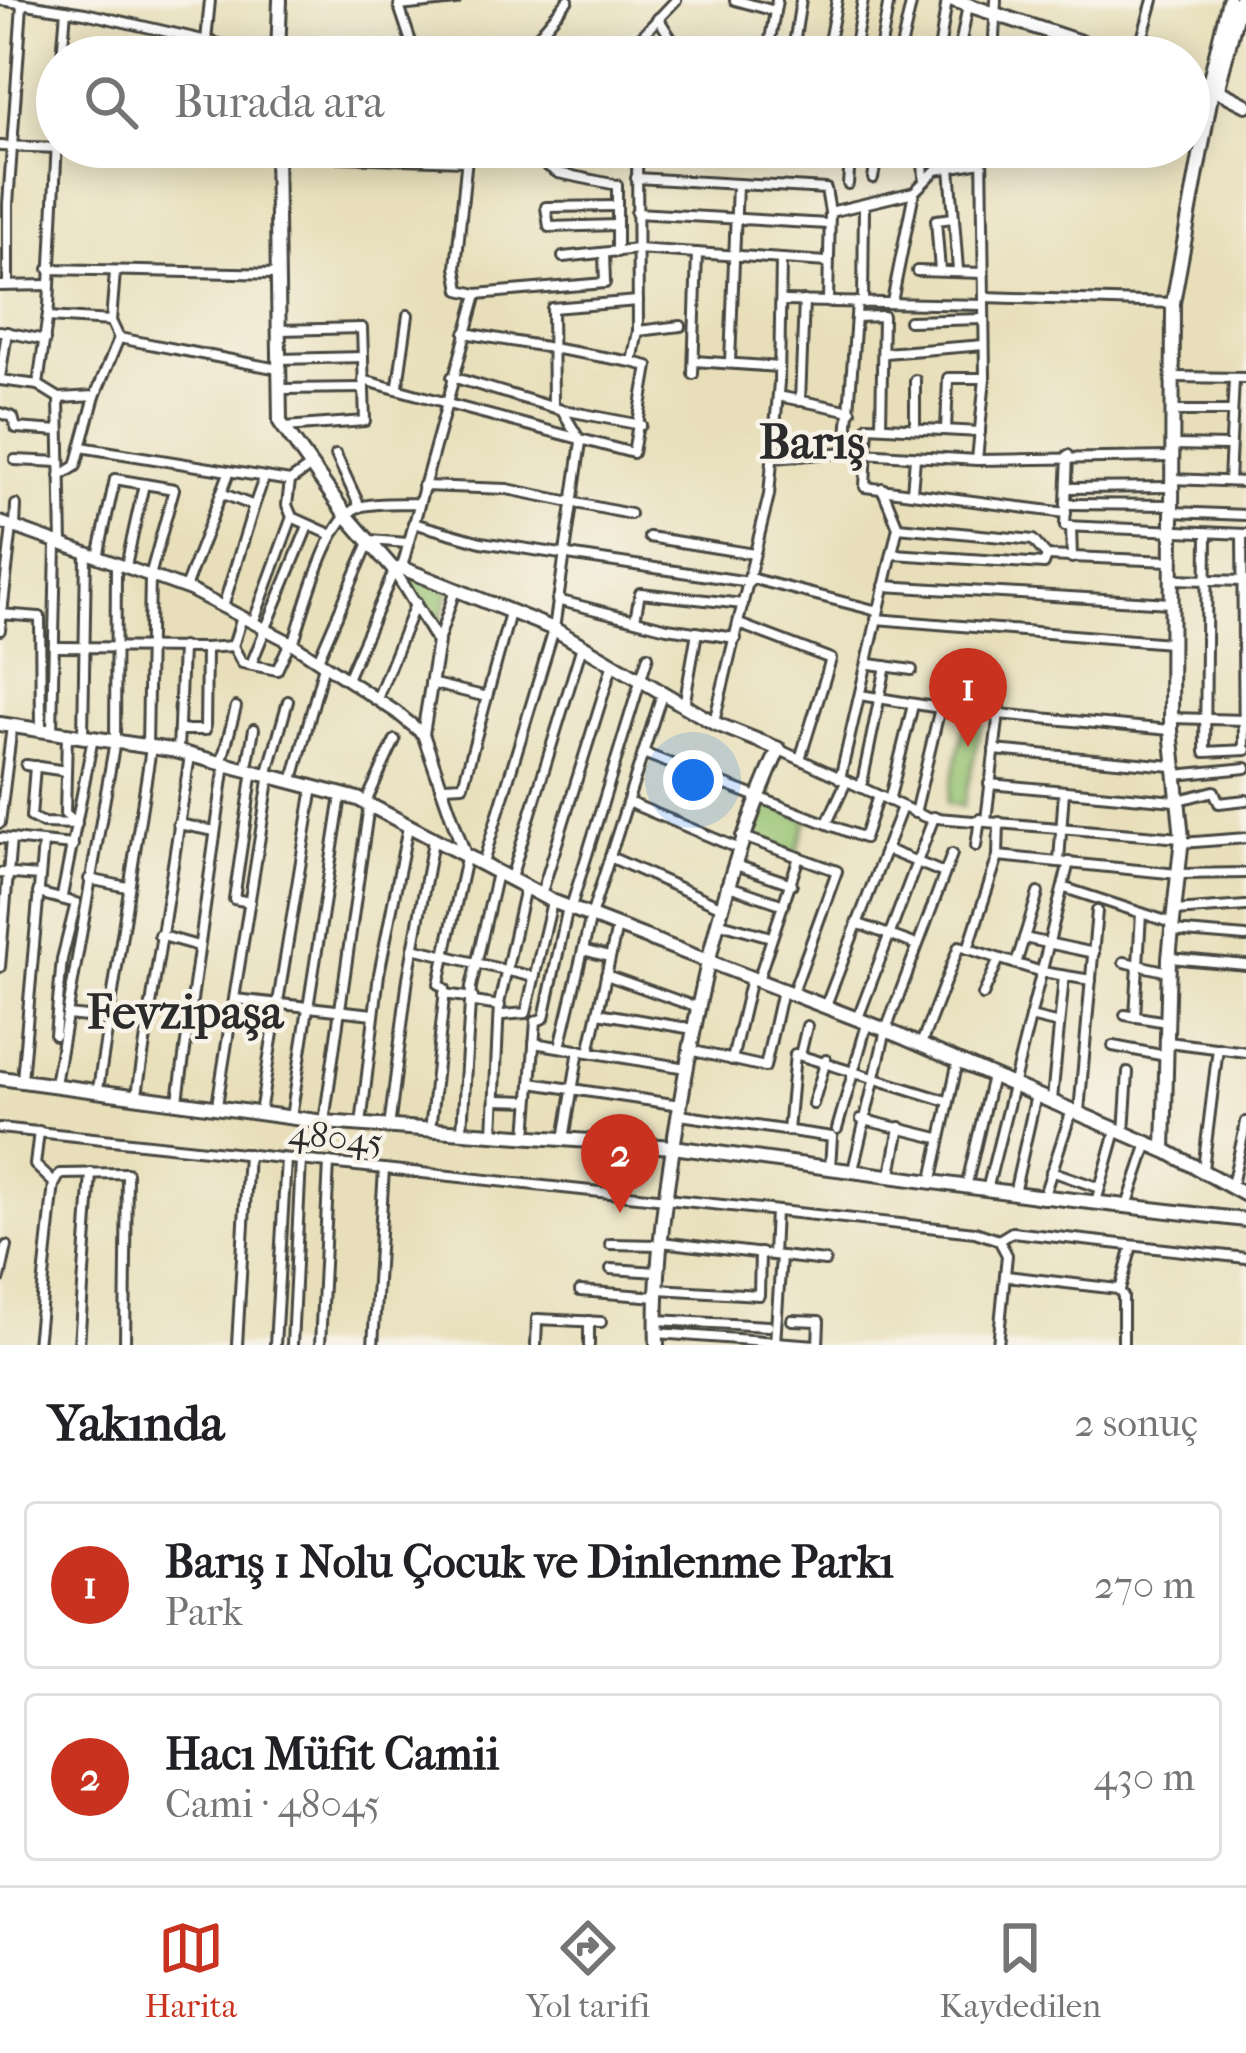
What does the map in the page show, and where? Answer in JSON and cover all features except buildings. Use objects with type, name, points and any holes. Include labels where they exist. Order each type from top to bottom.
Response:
[{"type":"main road","points":[[279,36],[280,0]]},
{"type":"main road","points":[[950,0],[996,7],[1071,36]]},
{"type":"main road","points":[[1210,101],[1229,0]]},
{"type":"main road","points":[[1213,85],[1240,0]]},
{"type":"main road","points":[[1210,84],[1246,105]]},
{"type":"main road","points":[[276,168],[283,427],[346,515],[398,569],[554,629],[714,723],[779,749],[731,864],[696,1007],[666,1200],[657,1333]]},
{"type":"main road","points":[[1164,1150],[1169,965],[1182,841],[1171,724],[1173,303],[1198,168]]},
{"type":"main road","points":[[6,725],[184,753],[341,794],[547,898],[863,1020],[1164,1150],[1246,1195]]},
{"type":"main road","points":[[0,1081],[98,1089],[260,1113]]},
{"type":"main road","points":[[0,1081],[324,1122],[672,1151],[1246,1220]]},
{"type":"main road","points":[[430,1131],[447,1137],[672,1151],[830,1167],[1044,1196]]},
{"type":"street","points":[[0,0],[184,36]]},
{"type":"street","points":[[206,36],[210,0]]},
{"type":"street","points":[[409,36],[399,5],[456,0]]},
{"type":"street","points":[[641,36],[676,0]]},
{"type":"street","points":[[735,0],[775,11]]},
{"type":"street","points":[[771,36],[777,0]]},
{"type":"street","points":[[795,36],[801,0]]},
{"type":"street","points":[[830,36],[837,0]]},
{"type":"street","points":[[856,36],[862,0]]},
{"type":"street","points":[[883,36],[889,0]]},
{"type":"street","points":[[903,36],[911,0]]},
{"type":"street","points":[[942,36],[950,0]]},
{"type":"street","points":[[1143,36],[1153,0]]},
{"type":"street","points":[[536,36],[564,1]]},
{"type":"street","points":[[22,5],[6,146],[4,285],[49,285]]},
{"type":"street","points":[[962,36],[968,5]]},
{"type":"street","points":[[64,36],[66,10]]},
{"type":"street","points":[[658,18],[670,36]]},
{"type":"street","points":[[6,146],[36,145]]},
{"type":"street","points":[[38,385],[48,317],[56,168]]},
{"type":"street","points":[[464,168],[456,281],[460,290],[477,295],[605,283],[604,254]]},
{"type":"street","points":[[549,168],[617,185],[617,252]]},
{"type":"street","points":[[632,362],[638,331],[636,168]]},
{"type":"street","points":[[848,184],[849,168]]},
{"type":"street","points":[[873,178],[874,168]]},
{"type":"street","points":[[923,168],[924,179]]},
{"type":"street","points":[[892,303],[914,192],[924,179],[948,168]]},
{"type":"street","points":[[950,168],[958,271]]},
{"type":"street","points":[[977,460],[985,378],[980,168]]},
{"type":"street","points":[[636,178],[826,189],[828,301]]},
{"type":"street","points":[[730,362],[737,184]]},
{"type":"street","points":[[830,212],[914,192]]},
{"type":"street","points":[[846,452],[864,205]]},
{"type":"street","points":[[617,206],[546,207],[549,227],[617,225]]},
{"type":"street","points":[[636,213],[828,224]]},
{"type":"street","points":[[940,271],[936,220],[954,218]]},
{"type":"street","points":[[563,257],[637,249],[827,262]]},
{"type":"street","points":[[693,374],[697,253]]},
{"type":"street","points":[[714,723],[774,458],[782,259]]},
{"type":"street","points":[[50,269],[279,274]]},
{"type":"street","points":[[60,476],[76,466],[95,396],[119,338],[111,321],[115,272]]},
{"type":"street","points":[[917,272],[983,273]]},
{"type":"street","points":[[347,680],[407,543],[477,295]]},
{"type":"street","points":[[482,866],[554,629],[581,442],[558,408],[553,308],[638,301]]},
{"type":"street","points":[[800,400],[805,301]]},
{"type":"street","points":[[782,302],[1173,303]]},
{"type":"street","points":[[398,385],[408,315]]},
{"type":"street","points":[[857,317],[883,316],[881,426]]},
{"type":"street","points":[[48,317],[111,321]]},
{"type":"street","points":[[909,321],[984,319]]},
{"type":"street","points":[[638,331],[681,326]]},
{"type":"street","points":[[279,330],[362,328],[364,421],[283,427]]},
{"type":"street","points":[[45,340],[3,332],[0,379],[38,385],[59,398],[95,396]]},
{"type":"street","points":[[279,389],[398,385],[444,403],[633,453],[648,366],[465,333]]},
{"type":"street","points":[[119,338],[279,364],[363,357]]},
{"type":"street","points":[[885,353],[984,346]]},
{"type":"street","points":[[694,361],[779,367]]},
{"type":"street","points":[[452,377],[558,408],[641,425]]},
{"type":"street","points":[[1172,377],[1246,378]]},
{"type":"street","points":[[946,430],[948,378],[985,378]]},
{"type":"street","points":[[1228,481],[1234,379]]},
{"type":"street","points":[[915,380],[915,427]]},
{"type":"street","points":[[778,397],[851,411]]},
{"type":"street","points":[[53,732],[59,398]]},
{"type":"street","points":[[1172,411],[1232,411]]},
{"type":"street","points":[[0,413],[13,417],[16,428],[59,431]]},
{"type":"street","points":[[980,432],[868,426],[865,487],[1066,509],[1246,514]]},
{"type":"street","points":[[774,458],[846,452],[977,460],[1230,446]]},
{"type":"street","points":[[81,448],[290,482]]},
{"type":"street","points":[[336,455],[360,507]]},
{"type":"street","points":[[1068,455],[1065,526],[1244,534],[1245,750],[1205,752],[1207,533]]},
{"type":"street","points":[[912,491],[915,458]]},
{"type":"street","points":[[15,460],[60,462]]},
{"type":"street","points":[[311,466],[290,482],[287,506],[292,518],[332,536]]},
{"type":"street","points":[[185,588],[229,473]]},
{"type":"street","points":[[62,896],[88,737],[85,648],[92,556],[115,478],[174,489],[150,576],[150,747],[98,1089]]},
{"type":"street","points":[[223,607],[264,478]]},
{"type":"street","points":[[1067,488],[1246,482]]},
{"type":"street","points":[[55,1084],[115,741],[120,566],[144,484]]},
{"type":"street","points":[[423,486],[507,489],[571,506],[630,514]]},
{"type":"street","points":[[827,823],[843,780],[894,554],[898,527],[882,488]]},
{"type":"street","points":[[221,493],[254,506]]},
{"type":"street","points":[[233,646],[242,662],[277,670],[332,536],[346,515],[360,507],[418,502]]},
{"type":"street","points":[[0,630],[9,526],[16,506]]},
{"type":"street","points":[[233,646],[292,518]]},
{"type":"street","points":[[413,523],[481,542],[563,556],[749,580],[877,615],[1170,643]]},
{"type":"street","points":[[9,526],[185,588],[223,607],[321,662],[423,734]]},
{"type":"street","points":[[252,662],[308,526]]},
{"type":"street","points":[[1071,526],[1072,558]]},
{"type":"street","points":[[898,527],[1034,540],[1047,556],[1171,561]]},
{"type":"street","points":[[649,537],[754,554]]},
{"type":"street","points":[[293,780],[321,662],[370,540],[407,543]]},
{"type":"street","points":[[894,554],[1044,564],[1047,556]]},
{"type":"street","points":[[398,569],[438,642]]},
{"type":"street","points":[[1170,579],[1244,581]]},
{"type":"street","points":[[884,586],[1170,603]]},
{"type":"street","points":[[430,1131],[444,994],[440,984],[466,858],[423,734],[438,642],[455,589]]},
{"type":"street","points":[[635,620],[640,593],[743,604]]},
{"type":"street","points":[[557,600],[736,638]]},
{"type":"street","points":[[376,699],[416,601]]},
{"type":"street","points":[[444,786],[463,785],[511,611]]},
{"type":"street","points":[[1,614],[40,617],[53,732],[66,771],[65,814],[77,824]]},
{"type":"street","points":[[739,624],[831,659],[800,759]]},
{"type":"street","points":[[684,706],[698,632]]},
{"type":"street","points":[[462,1132],[476,962],[582,644]]},
{"type":"street","points":[[54,647],[233,646]]},
{"type":"street","points":[[137,1094],[178,824],[184,753],[182,647]]},
{"type":"street","points":[[181,730],[205,730],[203,648]]},
{"type":"street","points":[[527,1137],[534,1043],[570,908],[648,656]]},
{"type":"street","points":[[444,994],[501,1011],[526,1013],[547,898],[613,661]]},
{"type":"street","points":[[870,664],[912,670]]},
{"type":"street","points":[[861,788],[886,666]]},
{"type":"street","points":[[430,683],[487,697]]},
{"type":"street","points":[[560,1047],[591,916],[662,694]]},
{"type":"street","points":[[860,695],[940,708],[915,813]]},
{"type":"street","points":[[250,902],[234,899],[260,770],[288,701]]},
{"type":"street","points":[[889,801],[913,705]]},
{"type":"street","points":[[178,1100],[224,762],[236,707]]},
{"type":"street","points":[[976,847],[999,709],[1171,724],[1244,720]]},
{"type":"street","points":[[0,823],[6,725]]},
{"type":"street","points":[[217,1105],[250,902],[260,770],[254,729]]},
{"type":"street","points":[[324,1122],[367,804],[395,740]]},
{"type":"street","points":[[779,749],[915,813],[934,817],[1182,841],[1246,838]]},
{"type":"street","points":[[994,750],[1172,770],[1246,768]]},
{"type":"street","points":[[644,753],[864,838],[878,796]]},
{"type":"street","points":[[66,771],[30,766],[31,817],[43,823],[77,824]]},
{"type":"street","points":[[989,784],[1175,801],[1214,791],[1220,803],[1246,800]]},
{"type":"street","points":[[260,1113],[314,786]]},
{"type":"street","points":[[988,1186],[1065,888],[1064,791]]},
{"type":"street","points":[[291,1117],[341,794]]},
{"type":"street","points":[[628,802],[837,871],[788,990],[765,1067],[689,1050]]},
{"type":"street","points":[[826,1005],[902,807]]},
{"type":"street","points":[[837,1129],[886,932],[934,817]]},
{"type":"street","points":[[968,949],[998,856],[999,822]]},
{"type":"street","points":[[178,824],[215,830]]},
{"type":"street","points":[[361,1125],[374,1014],[408,827]]},
{"type":"street","points":[[0,967],[5,839],[73,845]]},
{"type":"street","points":[[389,1128],[433,841]]},
{"type":"street","points":[[22,1080],[43,844]]},
{"type":"street","points":[[885,849],[944,873]]},
{"type":"street","points":[[854,1170],[861,1119],[886,1030],[952,854]]},
{"type":"street","points":[[731,1060],[800,856]]},
{"type":"street","points":[[998,856],[1178,874],[1246,873]]},
{"type":"street","points":[[610,857],[720,906]]},
{"type":"street","points":[[731,864],[792,884]]},
{"type":"street","points":[[4,874],[40,876]]},
{"type":"street","points":[[89,879],[127,887]]},
{"type":"street","points":[[725,885],[784,905]]},
{"type":"street","points":[[493,1134],[501,1011],[525,887]]},
{"type":"street","points":[[1065,888],[1172,922],[1246,937]]},
{"type":"street","points":[[1016,964],[1038,892]]},
{"type":"street","points":[[38,893],[76,903],[62,959],[55,1035]]},
{"type":"street","points":[[1172,922],[1246,906]]},
{"type":"street","points":[[1044,1196],[1076,1112],[1096,910]]},
{"type":"street","points":[[1141,913],[1130,1016],[1167,1022]]},
{"type":"street","points":[[716,922],[771,937]]},
{"type":"street","points":[[856,923],[917,945]]},
{"type":"street","points":[[564,1139],[572,1089],[598,1013],[617,927]]},
{"type":"street","points":[[159,935],[198,946]]},
{"type":"street","points":[[1024,938],[1094,953]]},
{"type":"street","points":[[920,1045],[959,946],[1042,972],[1091,980]]},
{"type":"street","points":[[413,949],[534,977]]},
{"type":"street","points":[[583,950],[609,957]]},
{"type":"street","points":[[983,995],[998,959]]},
{"type":"street","points":[[1124,962],[1246,965]]},
{"type":"street","points":[[606,975],[696,1007]]},
{"type":"street","points":[[1052,1102],[1064,976]]},
{"type":"street","points":[[235,1000],[374,1014]]},
{"type":"street","points":[[598,1013],[693,1029]]},
{"type":"street","points":[[67,1015],[107,1019]]},
{"type":"street","points":[[1030,1017],[1059,1024]]},
{"type":"street","points":[[800,1055],[807,1026]]},
{"type":"street","points":[[534,1043],[686,1068]]},
{"type":"street","points":[[1113,1046],[1246,1052]]},
{"type":"street","points":[[1203,1168],[1219,1048]]},
{"type":"street","points":[[788,1131],[795,1054],[947,1101]]},
{"type":"street","points":[[812,1103],[826,1060]]},
{"type":"street","points":[[932,1179],[958,1061]]},
{"type":"street","points":[[1096,1203],[1097,1187],[1120,1131],[1128,1072]]},
{"type":"street","points":[[967,1183],[992,1076]]},
{"type":"street","points":[[531,1083],[832,1137],[830,1167]]},
{"type":"street","points":[[1015,1190],[1036,1095]]},
{"type":"street","points":[[496,1100],[530,1101]]},
{"type":"street","points":[[861,1119],[938,1138]]},
{"type":"street","points":[[1232,1185],[1246,1122]]},
{"type":"street","points":[[891,1174],[900,1127]]},
{"type":"street","name":"48045","points":[[0,1128],[775,1211],[999,1240],[1012,1232],[1246,1258]]},
{"type":"street","points":[[39,1131],[35,1165],[54,1185]]},
{"type":"street","points":[[1126,1207],[1148,1143]]},
{"type":"street","points":[[238,1345],[248,1154]]},
{"type":"street","points":[[275,1345],[286,1159]]},
{"type":"street","points":[[292,1345],[301,1160]]},
{"type":"street","points":[[320,1345],[329,1163]]},
{"type":"street","points":[[373,1345],[384,1168]]},
{"type":"street","points":[[79,1345],[91,1172]]},
{"type":"street","points":[[37,1345],[54,1185],[60,1174],[127,1172],[125,1345]]},
{"type":"street","points":[[1051,1172],[1097,1187]]},
{"type":"street","points":[[775,1211],[775,1342]]},
{"type":"street","points":[[998,1345],[1007,1256],[999,1240]]},
{"type":"street","points":[[610,1244],[661,1244],[825,1261]]},
{"type":"street","points":[[0,1278],[7,1246]]},
{"type":"street","points":[[1123,1345],[1120,1292],[1132,1246]]},
{"type":"street","points":[[580,1292],[759,1295],[760,1253]]},
{"type":"street","points":[[611,1269],[658,1273]]},
{"type":"street","points":[[1006,1276],[1120,1292]]},
{"type":"street","points":[[536,1345],[537,1319],[601,1322]]},
{"type":"street","points":[[657,1333],[817,1345],[819,1321],[792,1321]]},
{"type":"street","points":[[589,1322],[589,1345]]},
{"type":"street","points":[[657,1333],[768,1325]]},
{"type":"green space","points":[[415,577],[449,590],[440,622],[407,579]]},
{"type":"green space","points":[[972,688],[989,692],[963,807],[947,803]]},
{"type":"green space","points":[[761,803],[807,820],[796,854],[748,836]]},
{"type":"place","name":"Barış 1 Nolu Çocuk ve Dinlenme Parkı","points":[[968,747]]},
{"type":"place","name":"Hacı Müfit Camii","points":[[620,1213]]},
{"type":"district","name":"Barış","points":[[812,442]]},
{"type":"district","name":"Fevzipaşa","points":[[185,1012]]}]
